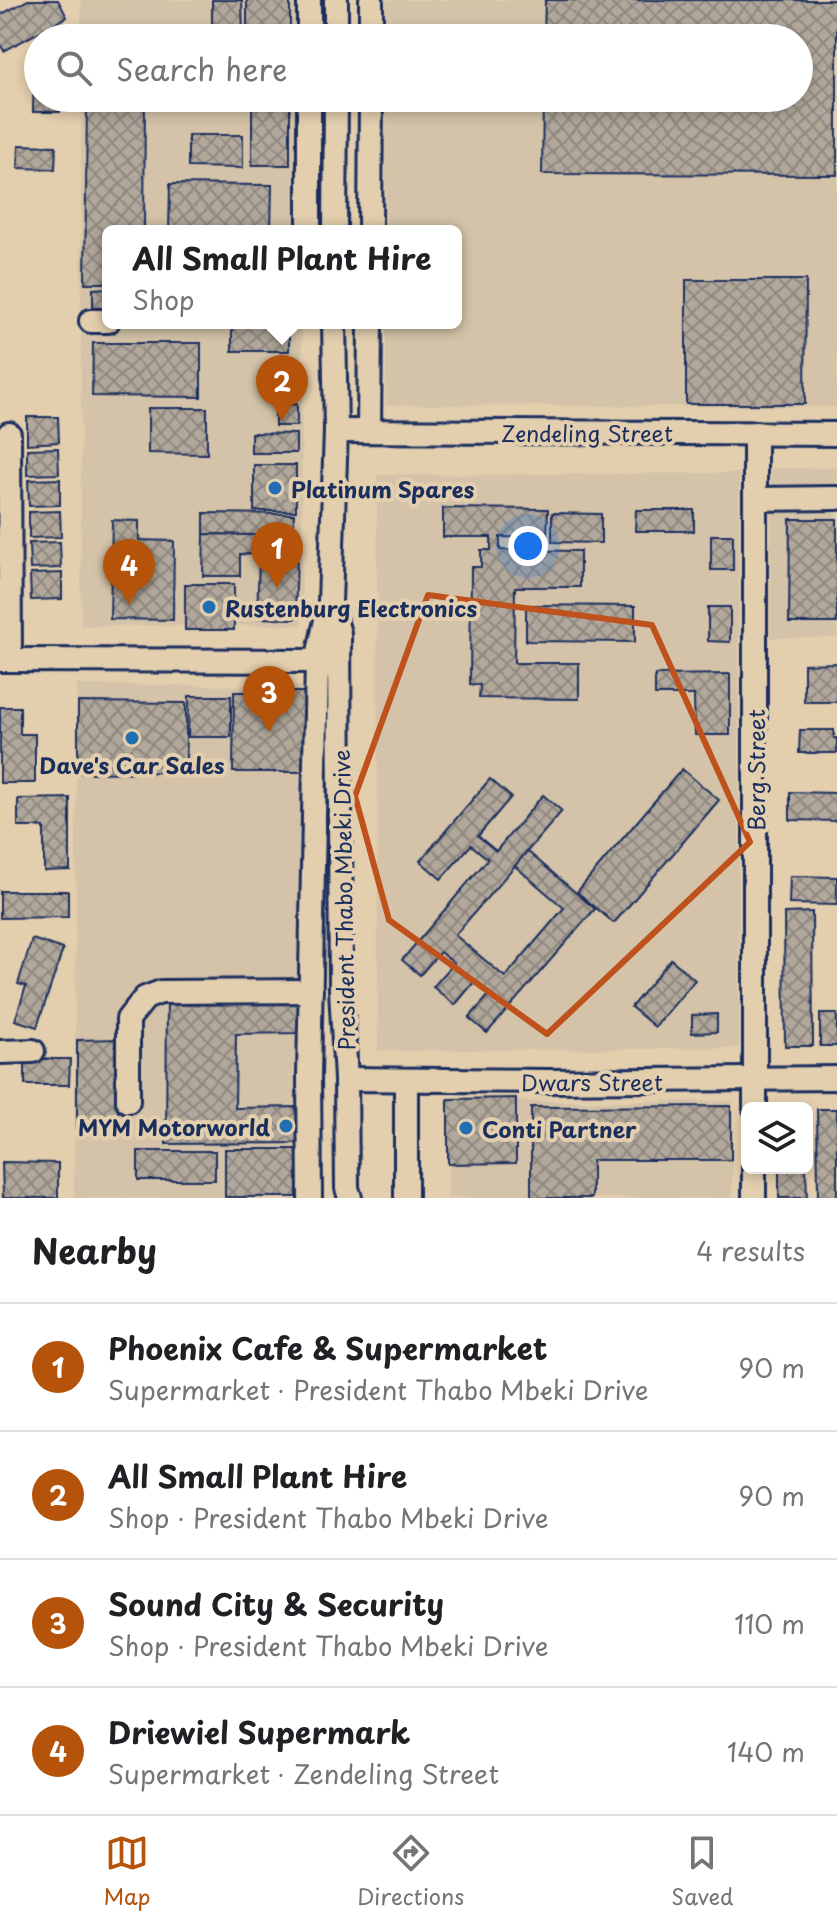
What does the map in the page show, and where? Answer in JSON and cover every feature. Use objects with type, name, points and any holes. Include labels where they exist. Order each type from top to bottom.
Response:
[{"type":"street","points":[[309,0],[309,24]]},
{"type":"street","points":[[336,0],[336,24]]},
{"type":"street","points":[[371,0],[371,24]]},
{"type":"street","points":[[309,112],[309,225]]},
{"type":"street","points":[[335,225],[336,112]]},
{"type":"street","points":[[370,225],[371,112]]},
{"type":"street","name":"President Thabo Mbeki Drive","points":[[310,1198],[317,664],[330,602],[336,431],[334,329]]},
{"type":"street","points":[[369,431],[370,329]]},
{"type":"street","name":"Zendeling Street","points":[[336,431],[837,434]]},
{"type":"street","name":"Berg Street","points":[[755,433],[755,1102]]},
{"type":"street","points":[[9,434],[3,663],[317,664],[330,668],[340,681]]},
{"type":"street","points":[[755,499],[837,498]]},
{"type":"street","name":"President Thabo Mbeki Drive","points":[[330,602],[339,633],[341,990],[347,1188],[350,1198]]},
{"type":"street","points":[[128,1101],[128,1019],[145,998],[161,992],[311,991]]},
{"type":"street","points":[[0,1052],[33,1051]]},
{"type":"street","name":"Dwars Street","points":[[346,1079],[837,1078]]},
{"type":"street","points":[[406,1081],[406,1198]]},
{"type":"street","points":[[308,1173],[322,1198]]},
{"type":"street","points":[[754,1174],[754,1198]]},
{"type":"highlighted area","points":[[428,595],[652,625],[750,842],[547,1034],[389,920],[355,796]]},
{"type":"shaded area","points":[[81,0],[301,0],[301,24],[81,24]]},
{"type":"shaded area","points":[[386,0],[837,0],[837,407],[386,405],[386,329],[462,329],[462,225],[386,225],[386,112],[813,112],[813,24],[386,24]]},
{"type":"shaded area","points":[[81,112],[301,112],[302,225],[102,225],[102,329],[302,329],[302,625],[81,626]]},
{"type":"shaded area","points":[[771,468],[837,468],[837,638],[770,638]]},
{"type":"shaded area","points":[[739,473],[739,1048],[378,1051],[377,475]]},
{"type":"shaded area","points":[[77,685],[307,686],[304,1198],[74,1198]]},
{"type":"shaded area","points":[[448,1101],[733,1101],[732,1198],[448,1198]]},
{"type":"building","points":[[28,0],[58,0],[67,17],[54,24],[24,24],[24,40],[4,51],[0,44],[0,15]]},
{"type":"building","points":[[212,0],[242,0],[243,24],[212,24]]},
{"type":"building","points":[[247,0],[290,0],[290,24],[247,24]]},
{"type":"building","points":[[545,0],[837,0],[837,175],[542,174],[543,112],[813,112],[813,24],[544,24]]},
{"type":"building","points":[[87,112],[145,112],[144,225],[102,225],[102,283],[85,283]]},
{"type":"building","points":[[252,112],[290,112],[290,165],[252,165]]},
{"type":"building","points":[[188,135],[243,135],[243,168],[188,167]]},
{"type":"building","points":[[19,145],[56,146],[55,169],[18,168]]},
{"type":"building","points":[[170,184],[272,185],[271,225],[169,225]]},
{"type":"building","points":[[686,280],[806,280],[805,404],[686,404]]},
{"type":"building","points":[[102,288],[102,318],[93,318],[93,289]]},
{"type":"building","points":[[232,329],[289,329],[289,351],[232,351]]},
{"type":"building","points":[[93,343],[201,343],[201,397],[92,396]]},
{"type":"building","points":[[297,404],[297,426],[275,426],[275,405]]},
{"type":"building","points":[[148,408],[207,408],[207,454],[148,453]]},
{"type":"building","points":[[27,417],[58,417],[59,442],[27,444]]},
{"type":"building","points":[[251,433],[296,434],[296,453],[251,453]]},
{"type":"building","points":[[58,448],[59,474],[27,475],[27,449]]},
{"type":"building","name":"Platinum Spares","points":[[254,465],[296,465],[296,511],[254,511]]},
{"type":"building","points":[[60,479],[60,505],[29,506],[28,480]]},
{"type":"building","points":[[443,508],[548,509],[547,538],[500,537],[500,550],[580,551],[580,587],[515,587],[514,663],[579,663],[579,699],[479,698],[480,685],[470,684],[471,567],[481,567],[481,550],[491,550],[491,537],[443,537]]},
{"type":"building","points":[[636,510],[694,510],[694,531],[635,531]]},
{"type":"building","points":[[60,511],[61,537],[29,538],[29,512]]},
{"type":"building","points":[[204,513],[294,514],[293,536],[204,534]]},
{"type":"building","points":[[552,513],[601,514],[601,543],[552,542]]},
{"type":"building","points":[[790,519],[837,519],[837,623],[789,623]]},
{"type":"building","points":[[112,520],[139,521],[139,540],[174,541],[173,620],[110,619]]},
{"type":"building","points":[[204,534],[291,536],[290,555],[240,554],[240,576],[203,576]]},
{"type":"building","points":[[711,535],[733,535],[733,570],[711,570]]},
{"type":"building","points":[[60,542],[61,568],[30,569],[29,543]]},
{"type":"building","points":[[259,557],[297,557],[295,619],[257,618]]},
{"type":"building","points":[[62,573],[62,599],[31,600],[30,574]]},
{"type":"building","name":"Rustenburg Electronics","points":[[185,584],[234,584],[234,630],[185,630]]},
{"type":"building","points":[[526,605],[635,606],[635,642],[526,641]]},
{"type":"building","points":[[708,607],[730,607],[730,642],[708,641]]},
{"type":"building","points":[[837,663],[837,702],[804,702],[804,664]]},
{"type":"building","points":[[730,674],[730,735],[695,735],[694,695],[655,695],[655,675]]},
{"type":"building","points":[[234,692],[305,692],[305,772],[233,772]]},
{"type":"building","points":[[189,696],[231,696],[231,737],[188,737]]},
{"type":"building","name":"Dave's Car Sales","points":[[78,702],[186,703],[186,772],[78,773]]},
{"type":"building","points":[[0,707],[20,707],[20,734],[35,734],[35,783],[0,783]]},
{"type":"building","points":[[800,730],[834,730],[837,753],[799,753]]},
{"type":"building","points":[[682,769],[719,800],[614,923],[577,892]]},
{"type":"building","points":[[490,779],[511,797],[478,836],[496,851],[543,795],[562,811],[527,851],[595,909],[487,1033],[469,1018],[490,994],[475,981],[455,1005],[433,987],[454,963],[440,952],[420,975],[402,960],[488,859],[471,845],[441,879],[420,861]],"holes":[[[521,859],[515,866],[564,908],[505,977],[455,935]]]},
{"type":"building","points":[[790,792],[837,793],[837,821],[790,820]]},
{"type":"building","points":[[70,798],[70,870],[44,871],[44,827],[18,827],[18,799]]},
{"type":"building","points":[[790,876],[837,877],[837,905],[789,904]]},
{"type":"building","points":[[0,891],[68,891],[68,917],[0,918]]},
{"type":"building","points":[[812,912],[813,1046],[785,1046],[784,913]]},
{"type":"building","points":[[32,939],[63,949],[37,1027],[15,1020],[26,986],[18,984]]},
{"type":"building","points":[[671,959],[695,980],[655,1027],[631,1007]]},
{"type":"building","points":[[300,995],[300,1033],[236,1034],[235,1108],[299,1107],[299,1143],[166,1144],[167,996]]},
{"type":"building","points":[[717,1014],[717,1032],[692,1033],[692,1015]]},
{"type":"building","points":[[820,1014],[837,1014],[837,1046],[820,1046]]},
{"type":"building","points":[[119,1039],[118,1128],[77,1128],[77,1040]]},
{"type":"building","points":[[25,1059],[70,1059],[69,1085],[25,1085]]},
{"type":"building","points":[[516,1098],[516,1163],[448,1164],[448,1099]]},
{"type":"building","points":[[731,1106],[731,1160],[592,1160],[592,1198],[531,1198],[531,1107]]},
{"type":"building","points":[[817,1109],[837,1109],[837,1198],[818,1198]]},
{"type":"building","points":[[225,1149],[300,1149],[300,1197],[225,1197]]},
{"type":"building","points":[[138,1151],[215,1151],[215,1180],[138,1180]]},
{"type":"building","points":[[2,1162],[58,1163],[58,1198],[3,1198]]},
{"type":"building","points":[[779,1174],[806,1174],[807,1198],[779,1198]]},
{"type":"place","name":"All Small Plant Hire","points":[[282,421]]},
{"type":"place","name":"Platinum Spares","points":[[275,488]]},
{"type":"place","name":"Phoenix Cafe & Supermarket","points":[[277,588]]},
{"type":"place","name":"Driewiel Supermark","points":[[129,605]]},
{"type":"place","name":"Rustenburg Electronics","points":[[209,607]]},
{"type":"place","name":"Sound City & Security","points":[[269,732]]},
{"type":"place","name":"Dave's Car Sales","points":[[132,738]]},
{"type":"place","name":"MYM Motorworld","points":[[286,1126]]},
{"type":"place","name":"Conti Partner","points":[[466,1128]]}]
